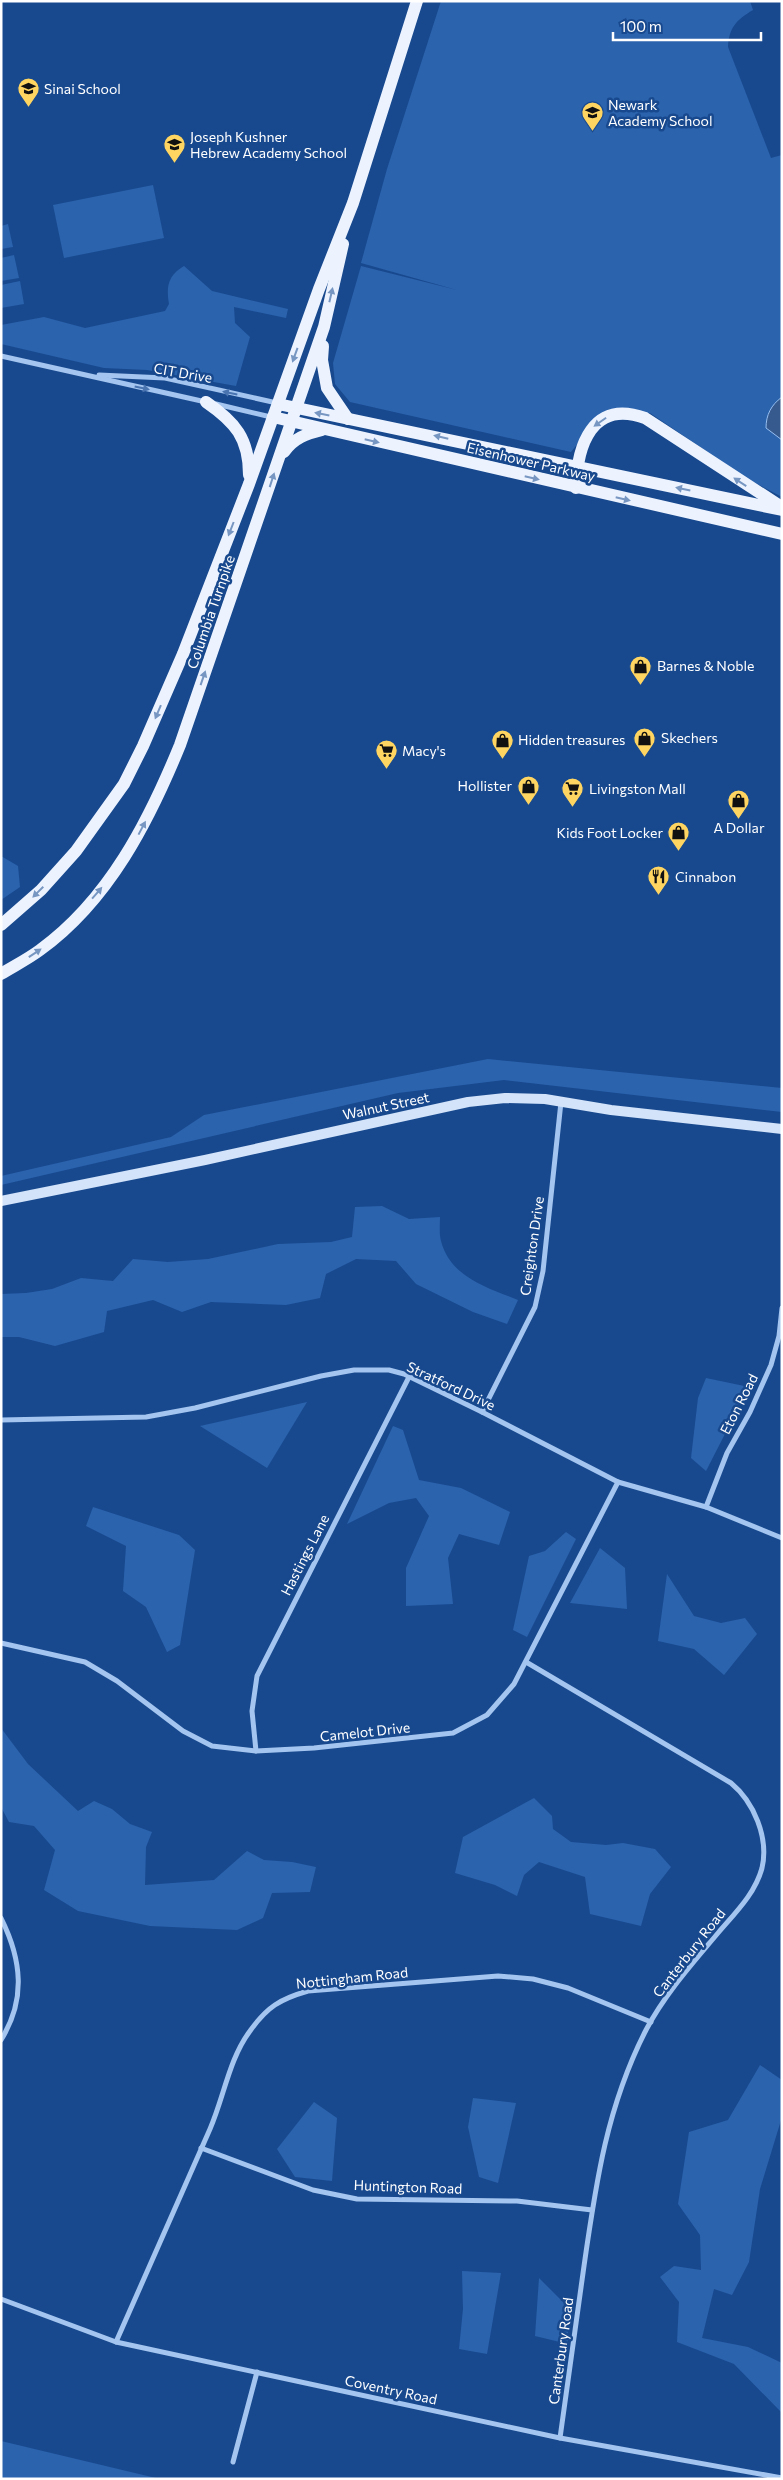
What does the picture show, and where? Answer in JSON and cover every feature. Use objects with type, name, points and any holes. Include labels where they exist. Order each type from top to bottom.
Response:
[{"type":"main road","name":"Columbia Turnpike","points":[[1,974],[41,949],[77,917],[105,884],[137,839],[158,798],[180,745],[324,327],[353,203],[417,1]]},
{"type":"main road","name":"Columbia Turnpike","points":[[1,926],[41,890],[99,821],[124,784],[143,746],[183,654],[249,484],[318,289],[353,203]]},
{"type":"main road","points":[[324,327],[322,360],[327,388],[348,419]]},
{"type":"main road","points":[[206,402],[227,416],[241,434],[249,459],[249,484]]},
{"type":"main road","name":"Eisenhower Parkway","points":[[278,404],[348,419],[383,424],[576,467],[782,509]]},
{"type":"main road","points":[[576,488],[576,467],[582,444],[592,428],[607,417],[617,414],[636,414],[645,418],[782,509]]},
{"type":"main road","name":"Eisenhower Parkway","points":[[273,417],[782,534]]},
{"type":"main road","points":[[279,459],[290,443],[303,435],[324,430]]},
{"type":"street","name":"CIT Drive","points":[[1,356],[273,417]]},
{"type":"street","name":"CIT Drive","points":[[83,375],[166,378],[278,404]]},
{"type":"street","name":"Walnut Street","points":[[1,1201],[205,1160],[468,1102],[505,1098],[561,1102],[782,1129]]},
{"type":"street","name":"Creighton Drive","points":[[482,1412],[535,1307],[543,1271],[561,1102]]},
{"type":"street","name":"Eton Road","points":[[706,1507],[727,1453],[750,1412],[771,1365],[779,1336],[782,1308]]},
{"type":"street","name":"Stratford Drive","points":[[1,1420],[146,1417],[194,1408],[354,1370],[389,1370],[409,1377],[482,1412],[618,1482],[706,1507],[782,1538]]},
{"type":"street","name":"Hastings Lane","points":[[256,1751],[252,1710],[257,1676],[409,1377]]},
{"type":"street","name":"Camelot Drive","points":[[1,1643],[85,1662],[117,1681],[183,1731],[212,1746],[256,1751],[376,1743],[453,1733],[486,1715],[501,1702],[526,1662],[618,1482]]},
{"type":"street","name":"Canterbury Road","points":[[526,1662],[720,1775],[744,1796],[756,1817],[762,1838],[763,1862],[753,1890],[678,1980],[651,2022],[625,2074],[608,2127],[592,2210],[560,2438]]},
{"type":"street","points":[[1,1918],[18,1965],[18,1991],[13,2019],[1,2040]]},
{"type":"street","name":"Nottingham Road","points":[[116,2342],[211,2128],[237,2054],[249,2032],[262,2016],[284,1998],[308,1991],[498,1976],[533,1979],[568,1988],[651,2022]]},
{"type":"street","name":"Huntington Road","points":[[201,2148],[313,2190],[357,2199],[517,2201],[592,2210]]},
{"type":"street","name":"Coventry Road","points":[[1,2299],[116,2342],[560,2438],[782,2478]]},
{"type":"street","points":[[233,2462],[257,2372]]},
{"type":"shaded area","name":"Newark Academy School","points":[[441,1],[750,1],[753,10],[734,25],[728,47],[771,158],[782,155],[782,497],[746,478],[650,413],[604,411],[571,452],[350,402],[335,384],[333,363],[361,266],[457,290],[361,263],[387,169]]},
{"type":"shaded area","points":[[153,185],[164,238],[64,258],[53,205]]},
{"type":"shaded area","points":[[8,224],[13,247],[1,249],[1,226]]},
{"type":"shaded area","points":[[14,255],[19,278],[1,281],[1,258]]},
{"type":"shaded area","points":[[184,266],[212,291],[288,309],[286,318],[234,307],[235,323],[250,337],[236,386],[147,370],[104,368],[1,344],[1,325],[44,317],[85,328],[165,311],[169,304],[168,287],[171,277]]},
{"type":"shaded area","points":[[20,281],[24,304],[1,308],[1,285]]},
{"type":"shaded area","points":[[782,397],[782,440],[766,428],[770,411]]},
{"type":"shaded area","points":[[1,856],[18,866],[20,887],[1,900]]},
{"type":"shaded area","points":[[488,1059],[782,1088],[782,1112],[504,1080],[398,1093],[1,1185],[1,1176],[171,1137],[204,1115]]},
{"type":"shaded area","points":[[382,1206],[409,1219],[440,1217],[441,1241],[453,1264],[472,1280],[518,1300],[507,1324],[473,1312],[416,1284],[396,1261],[356,1259],[326,1274],[320,1298],[286,1305],[211,1302],[182,1312],[153,1300],[107,1311],[104,1332],[55,1346],[19,1337],[1,1337],[1,1294],[52,1289],[81,1278],[113,1281],[133,1259],[168,1262],[208,1259],[278,1244],[331,1242],[352,1237],[355,1207]]},
{"type":"shaded area","points":[[706,1378],[749,1387],[706,1471],[691,1458],[698,1398]]},
{"type":"shaded area","points":[[307,1402],[267,1468],[200,1426]]},
{"type":"shaded area","points":[[393,1426],[403,1430],[419,1480],[461,1488],[510,1512],[499,1545],[459,1534],[448,1558],[453,1604],[406,1606],[406,1568],[429,1516],[416,1498],[389,1503],[347,1524]]},
{"type":"shaded area","points":[[93,1507],[179,1535],[195,1550],[180,1645],[167,1652],[146,1607],[123,1591],[126,1546],[86,1526]]},
{"type":"shaded area","points":[[566,1532],[576,1539],[527,1637],[513,1630],[529,1556],[545,1551]]},
{"type":"shaded area","points":[[600,1548],[625,1568],[627,1609],[570,1603]]},
{"type":"shaded area","points":[[667,1574],[694,1616],[721,1623],[745,1618],[757,1634],[724,1675],[694,1649],[658,1641]]},
{"type":"shaded area","points":[[1,1728],[28,1764],[78,1811],[94,1801],[112,1809],[130,1824],[152,1832],[146,1847],[145,1885],[214,1880],[247,1851],[264,1860],[292,1862],[316,1867],[310,1892],[272,1893],[263,1918],[237,1930],[150,1926],[78,1911],[44,1890],[55,1850],[34,1826],[9,1822],[1,1807]]},
{"type":"shaded area","points":[[534,1798],[552,1816],[553,1829],[571,1842],[606,1845],[623,1843],[655,1849],[671,1867],[650,1894],[641,1926],[590,1914],[585,1877],[539,1862],[524,1875],[517,1896],[495,1885],[455,1873],[463,1837]]},
{"type":"shaded area","points":[[760,2065],[782,2080],[782,2117],[760,2189],[749,2262],[732,2295],[714,2289],[702,2338],[748,2347],[782,2363],[782,2413],[734,2364],[677,2342],[679,2302],[660,2277],[674,2266],[701,2270],[700,2235],[678,2204],[689,2132],[728,2120]]},
{"type":"shaded area","points":[[473,2098],[516,2103],[498,2183],[479,2177],[468,2127]]},
{"type":"shaded area","points":[[314,2102],[337,2118],[332,2181],[295,2177],[277,2149]]},
{"type":"shaded area","points":[[462,2271],[501,2273],[487,2354],[459,2349],[463,2309]]},
{"type":"shaded area","points":[[539,2278],[568,2307],[568,2344],[535,2336]]},
{"type":"shaded area","points":[[1,2441],[160,2479],[1,2479]]},
{"type":"place","name":"Sinai School","points":[[28,108]]},
{"type":"place","name":"Newark Academy School","points":[[592,132]]},
{"type":"place","name":"Joseph Kushner Hebrew Academy School","points":[[174,164]]},
{"type":"place","name":"Barnes & Noble","points":[[641,685]]},
{"type":"place","name":"Skechers","points":[[645,757]]},
{"type":"place","name":"Hidden treasures","points":[[502,759]]},
{"type":"place","name":"Macy's","points":[[386,770]]},
{"type":"place","name":"Hollister","points":[[528,805]]},
{"type":"place","name":"Livingston Mall","points":[[573,808]]},
{"type":"place","name":"A Dollar","points":[[739,819]]},
{"type":"place","name":"Kids Foot Locker","points":[[679,852]]},
{"type":"place","name":"Cinnabon","points":[[659,896]]}]
